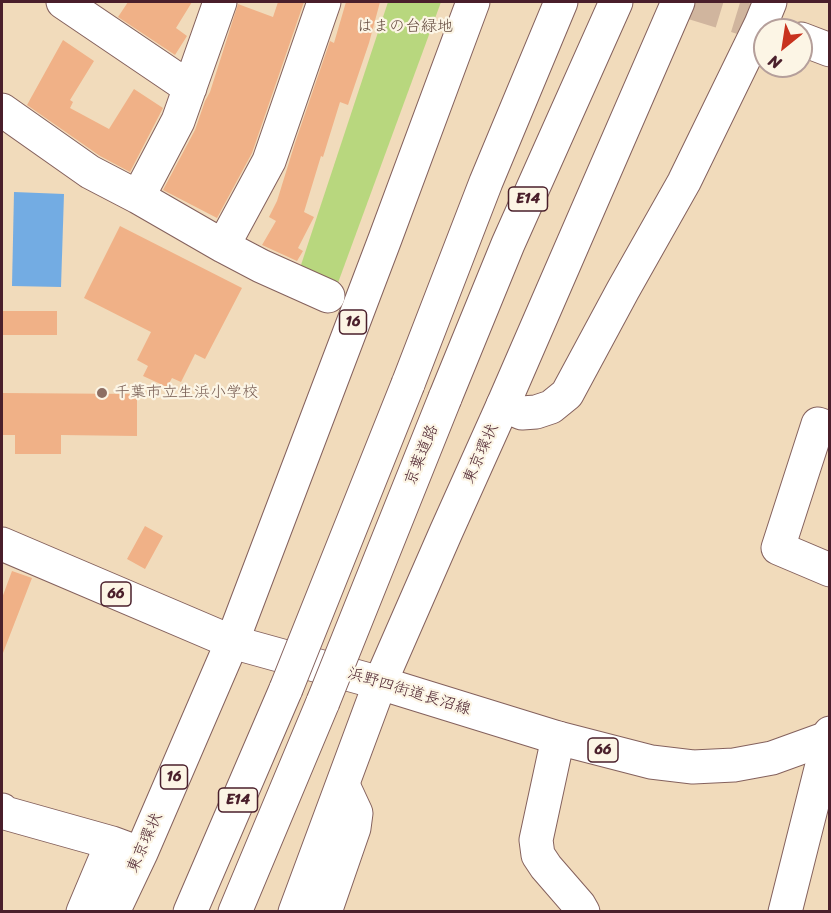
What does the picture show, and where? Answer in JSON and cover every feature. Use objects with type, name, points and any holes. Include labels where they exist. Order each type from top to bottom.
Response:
[{"type":"main road","points":[[63,2],[190,88]]},
{"type":"main road","points":[[138,196],[178,121],[220,2]]},
{"type":"main road","points":[[223,246],[269,161],[324,2]]},
{"type":"main road","name":"東京環状","points":[[113,912],[127,848],[232,642],[473,2]]},
{"type":"main road","name":"E14","points":[[190,912],[286,689],[486,182],[561,2]]},
{"type":"main road","name":"京葉道路","points":[[235,912],[323,702],[508,244],[616,2]]},
{"type":"main road","name":"東京環状","points":[[295,912],[304,882],[343,785],[380,683],[678,2]]},
{"type":"main road","points":[[813,44],[830,50]]},
{"type":"main road","points":[[503,405],[522,413],[536,412],[551,407],[567,394],[684,182],[753,50]]},
{"type":"main road","points":[[2,110],[90,172],[138,196],[261,266],[328,296]]},
{"type":"main road","points":[[830,428],[818,424],[778,548],[830,570]]},
{"type":"main road","name":"浜野四街道長沼線","points":[[2,544],[232,642],[380,683],[558,738],[651,762],[693,768],[734,765],[772,758],[829,736]]},
{"type":"main road","points":[[786,912],[829,736]]},
{"type":"main road","points":[[558,738],[536,840],[538,855],[583,912]]},
{"type":"main road","points":[[166,912],[224,787],[261,744]]},
{"type":"main road","points":[[325,912],[354,828],[356,813],[343,785]]},
{"type":"main road","points":[[2,810],[5,813],[127,848],[83,912]]},
{"type":"main road","points":[[253,912],[266,873],[276,814]]},
{"type":"green space","name":"はまの台緑地","points":[[388,2],[441,2],[335,291],[299,271]]},
{"type":"water","points":[[14,192],[64,194],[61,287],[12,286]]},
{"type":"building","points":[[128,2],[192,2],[176,28],[187,36],[175,55],[118,17]]},
{"type":"building","points":[[278,2],[304,2],[252,153],[217,218],[163,190],[195,130],[210,92],[238,4],[273,17]]},
{"type":"building","points":[[346,2],[380,2],[348,105],[340,102],[323,157],[321,156],[304,212],[314,217],[298,248],[303,251],[297,261],[262,245],[276,221],[269,217],[277,201],[330,41],[334,43]]},
{"type":"building","points":[[63,40],[94,61],[70,100],[73,102],[70,108],[109,129],[134,89],[163,108],[130,172],[100,156],[27,105]]},
{"type":"building","points":[[120,226],[242,288],[205,359],[195,354],[181,382],[172,378],[167,387],[143,376],[148,366],[137,360],[151,332],[84,298]]},
{"type":"building","points":[[2,311],[57,311],[57,335],[2,335]]},
{"type":"building","points":[[2,393],[137,394],[137,436],[61,435],[61,454],[15,454],[15,435],[2,435]]},
{"type":"building","points":[[145,526],[163,536],[145,569],[127,559]]},
{"type":"building","points":[[12,571],[32,578],[2,653],[2,598]]},
{"type":"tunnel","points":[[689,2],[753,22]]},
{"type":"place","name":"千葉市立生浜小学校","points":[[102,393]]}]
